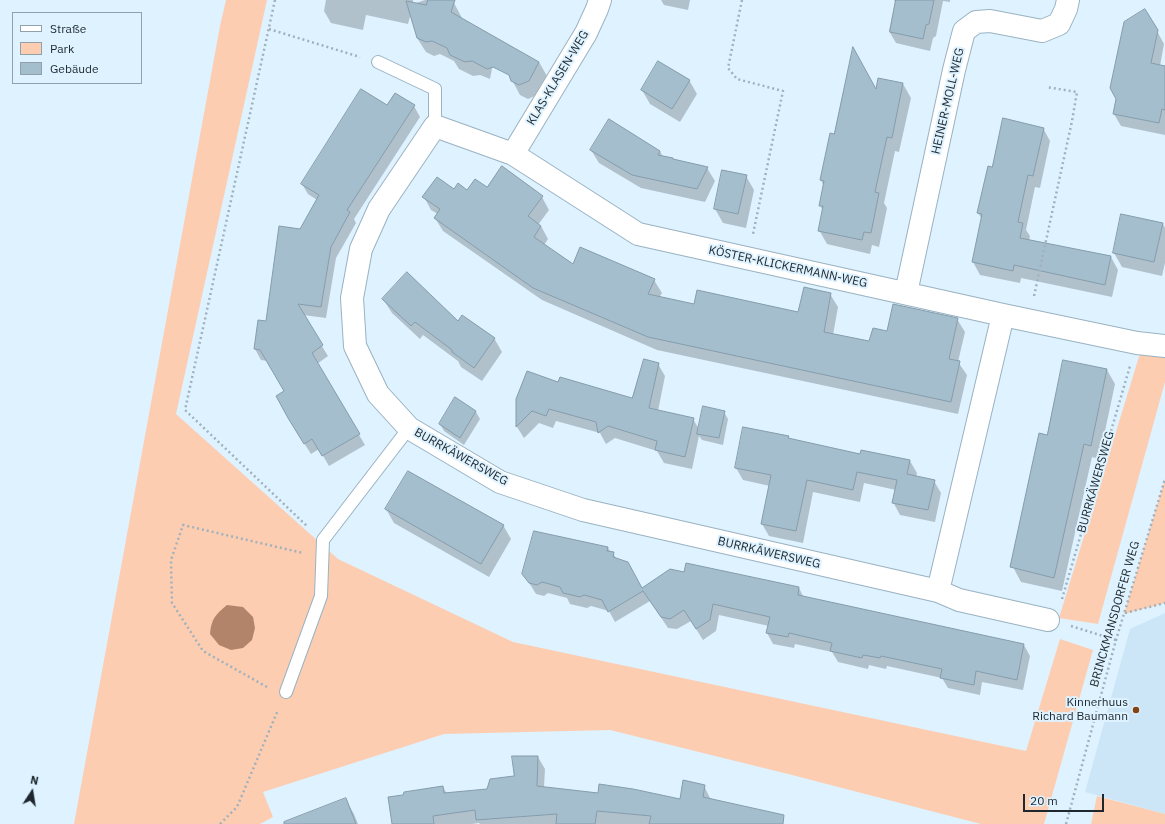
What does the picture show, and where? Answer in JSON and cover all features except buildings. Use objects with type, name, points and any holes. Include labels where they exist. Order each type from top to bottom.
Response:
[{"type":"street","name":"KLAS-KLASEN-WEG","points":[[513,154],[586,34],[600,0]]},
{"type":"street","name":"HEINER-MOLL-WEG","points":[[906,293],[954,70],[964,31],[976,22],[990,22],[1042,31],[1059,24],[1066,9],[1068,0]]},
{"type":"street","name":"KÖSTER-KLICKERMANN-WEG","points":[[435,126],[513,154],[638,234],[1003,315],[1137,343],[1165,346]]},
{"type":"street","name":"BURRKÄWERSWEG","points":[[435,126],[379,209],[361,249],[352,298],[355,346],[378,394],[409,428],[500,482],[583,510],[938,591],[959,600],[1052,620]]},
{"type":"street","points":[[938,591],[1003,315]]},
{"type":"lane","points":[[378,62],[435,89],[435,126]]},
{"type":"lane","points":[[286,692],[321,596],[323,540],[409,428]]},
{"type":"path","points":[[275,0],[185,410],[323,540]]},
{"type":"path","points":[[742,0],[728,68],[737,79],[783,91],[748,258]]},
{"type":"path","points":[[268,29],[378,62]]},
{"type":"path","points":[[1028,320],[1072,121],[1077,92],[1046,87]]},
{"type":"path","name":"BURRKÄWERSWEG","points":[[1052,620],[1137,343]]},
{"type":"path","name":"BRINCKMANSDORFER WEG","points":[[1066,824],[1116,640],[1165,479]]},
{"type":"path","points":[[264,686],[203,651],[172,603],[171,560],[183,525],[298,552]]},
{"type":"path","points":[[1124,614],[1165,603]]},
{"type":"path","points":[[1052,620],[1116,640]]},
{"type":"path","points":[[220,824],[236,807],[286,692]]},
{"type":"shaded area","points":[[227,605],[243,607],[253,617],[255,628],[252,640],[243,648],[231,650],[219,645],[210,634],[215,617]]},
{"type":"shaded area","name":"Kinnerhuus Richard Baumann","points":[[1165,613],[1165,814],[1085,792],[1130,629]]},
{"type":"green space","points":[[226,0],[267,0],[176,414],[338,559],[513,642],[1026,751],[1060,639],[1093,650],[1044,824],[981,824],[610,730],[444,734],[263,792],[273,817],[260,824],[74,824]]},
{"type":"green space","points":[[1141,350],[1165,354],[1165,382],[1098,624],[1059,618]]},
{"type":"green space","points":[[1165,479],[1165,603],[1124,614]]},
{"type":"green space","points":[[1097,796],[1165,814],[1165,824],[1091,824]]},
{"type":"place","name":"Kinnerhuus Richard Baumann","points":[[1136,710]]}]
